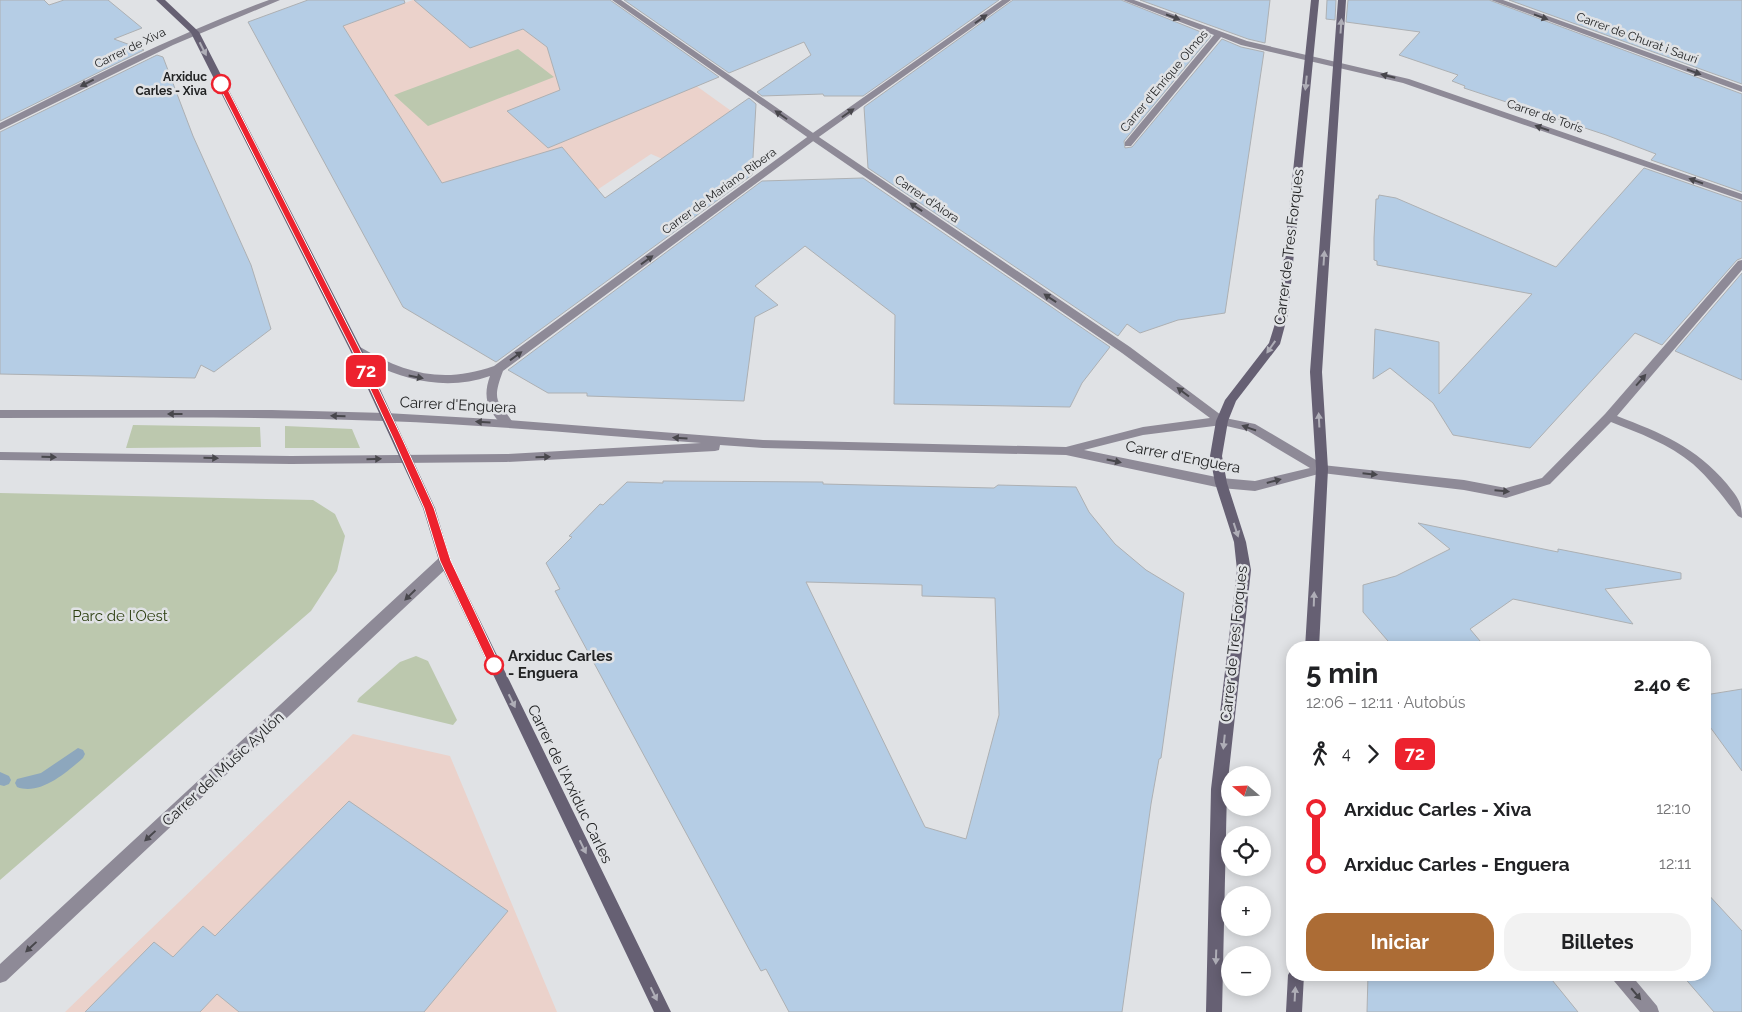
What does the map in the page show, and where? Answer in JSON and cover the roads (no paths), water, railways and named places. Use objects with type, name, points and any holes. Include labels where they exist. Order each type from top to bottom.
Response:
[{"type":"main road","name":"Carrer de l'Arxiduc Carles","points":[[160,0],[194,32],[356,350],[429,508],[446,561],[663,1012]]},
{"type":"main road","name":"Carrer de Tres Forques","points":[[1214,1012],[1219,789],[1244,570],[1240,542],[1221,483],[1216,456],[1222,421],[1231,400],[1274,344],[1280,332],[1315,0]]},
{"type":"main road","points":[[1312,641],[1322,469],[1316,372],[1342,0]]},
{"type":"main road","points":[[1294,1012],[1296,981]]},
{"type":"street","name":"Carrer de Xiva","points":[[0,127],[149,52],[276,0]]},
{"type":"street","name":"Carrer d'Aiora","points":[[616,0],[1126,350],[1222,421]]},
{"type":"street","name":"Carrer de Mariano Ribera","points":[[498,369],[813,137],[1007,0]]},
{"type":"street","name":"Carrer de Torís","points":[[1127,0],[1263,49],[1406,81],[1742,197]]},
{"type":"street","name":"Carrer de Churat i Saurí","points":[[1495,0],[1742,89]]},
{"type":"street","name":"Carrer d'Enrique Olmos","points":[[1128,144],[1219,34]]},
{"type":"street","points":[[1322,469],[1464,485],[1506,493],[1546,481],[1609,417],[1742,263]]},
{"type":"street","points":[[356,350],[379,364],[415,377],[450,380],[471,379],[498,369]]},
{"type":"street","points":[[498,369],[490,386],[491,397],[498,414],[508,424]]},
{"type":"street","name":"Carrer d'Enguera","points":[[0,414],[272,414],[386,417],[508,424],[763,444],[1066,451],[1221,483],[1255,486],[1322,469]]},
{"type":"street","points":[[1609,417],[1671,443],[1696,460],[1742,513]]},
{"type":"street","name":"Carrer d'Enguera","points":[[1066,451],[1143,431],[1222,421],[1251,428],[1322,469]]},
{"type":"street","name":"Carrer d'Enguera","points":[[0,456],[291,460],[555,456],[763,444]]},
{"type":"street","name":"Carrer del Músic Ayllón","points":[[0,975],[446,561]]},
{"type":"street","points":[[1625,981],[1651,1012]]},
{"type":"waterway","points":[[22,783],[46,778],[78,754]]},
{"type":"waterway","points":[[0,778],[4,780]]},
{"type":"place","name":"Arxiduc Carles - Xiva","points":[[221,84]]},
{"type":"place","name":"Arxiduc Carles - Enguera","points":[[494,665]]},
{"type":"park label","name":"Parc de l'Oest","points":[[120,616]]}]
